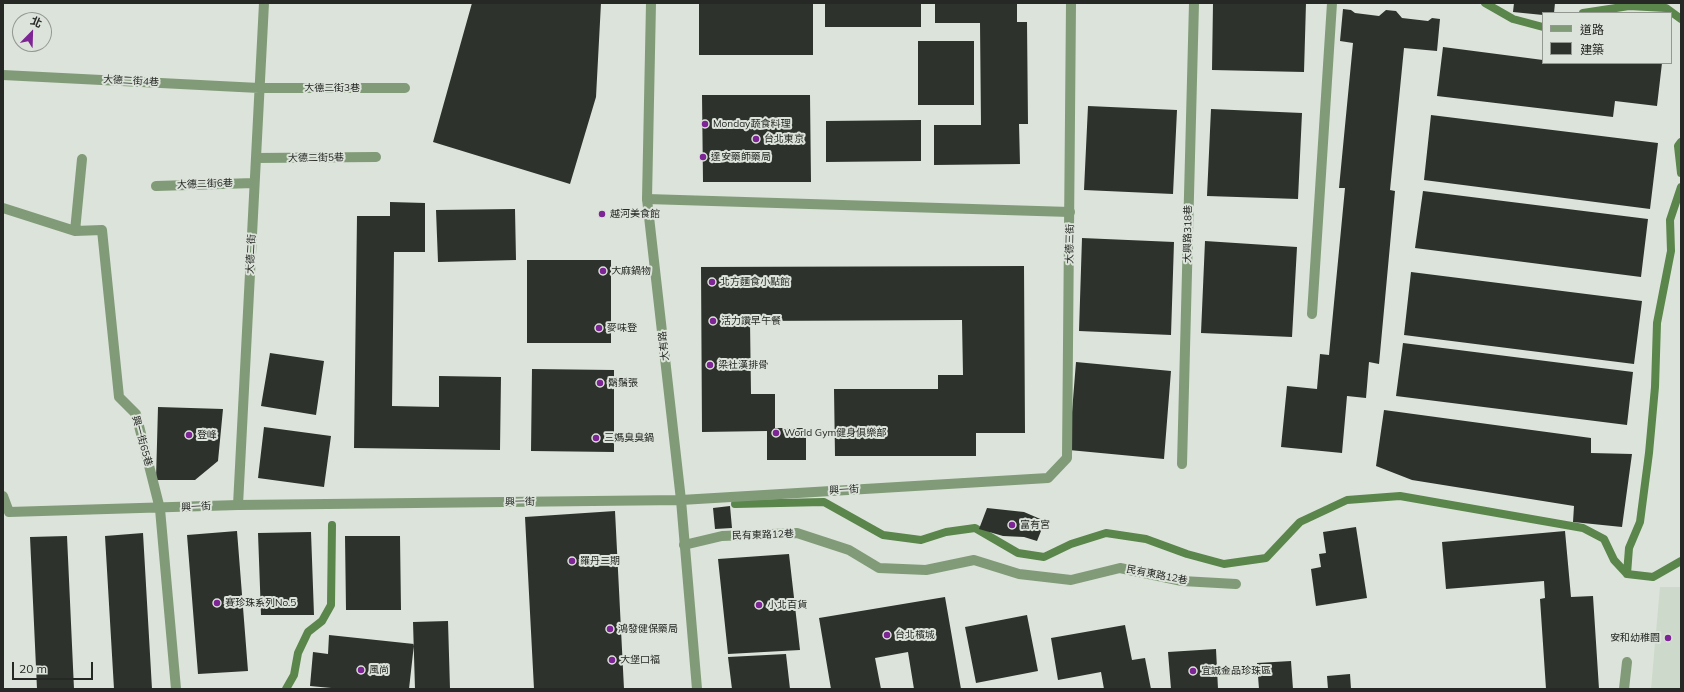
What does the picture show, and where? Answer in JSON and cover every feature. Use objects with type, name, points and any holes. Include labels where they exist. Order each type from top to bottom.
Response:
[{"type":"street","name":"大德二街","points":[[238,505],[264,3]]},
{"type":"street","name":"大有路","points":[[651,3],[647,199],[681,500],[697,689]]},
{"type":"street","name":"大德三街","points":[[1048,478],[1067,458],[1072,3]]},
{"type":"street","name":"大興路318巷","points":[[1182,464],[1194,3]]},
{"type":"street","points":[[1312,314],[1332,3]]},
{"type":"street","name":"大德二街4巷","points":[[3,75],[259,88]]},
{"type":"street","name":"大德二街3巷","points":[[259,88],[405,88]]},
{"type":"street","name":"大德二街5巷","points":[[256,158],[376,157]]},
{"type":"street","points":[[75,231],[82,159]]},
{"type":"street","name":"大德二街6巷","points":[[156,186],[254,183]]},
{"type":"street","points":[[647,199],[1070,212]]},
{"type":"street","name":"興一街65巷","points":[[3,208],[75,231],[102,230],[119,397],[136,414],[160,509],[176,689]]},
{"type":"street","name":"興一街","points":[[3,496],[9,512],[160,509],[238,505],[681,500],[1048,478]]},
{"type":"street","name":"民有東路12巷","points":[[684,545],[722,536],[797,533],[849,550],[879,568],[926,570],[974,560],[1019,574],[1071,580],[1120,568],[1182,581],[1236,584]]},
{"type":"street","points":[[1624,689],[1627,662]]},
{"type":"shaded area","name":"安和幼稚園","points":[[1660,587],[1681,587],[1681,689],[1651,689]]},
{"type":"building","points":[[472,3],[601,3],[596,97],[570,184],[433,142]]},
{"type":"building","points":[[699,3],[813,3],[813,55],[699,55]]},
{"type":"building","points":[[825,3],[921,3],[921,27],[825,27]]},
{"type":"building","points":[[935,3],[1017,3],[1017,22],[1027,22],[1028,124],[1019,124],[1020,164],[934,165],[934,125],[981,125],[980,23],[935,23]]},
{"type":"building","points":[[1213,3],[1306,3],[1304,72],[1212,70]]},
{"type":"building","points":[[1514,3],[1555,3],[1554,12],[1542,12],[1542,15],[1513,12]]},
{"type":"building","points":[[1343,9],[1351,10],[1355,13],[1379,16],[1386,10],[1396,11],[1402,18],[1428,21],[1432,18],[1440,19],[1437,51],[1404,48],[1390,190],[1395,191],[1379,364],[1369,362],[1366,398],[1347,396],[1342,453],[1281,447],[1287,386],[1317,389],[1320,354],[1329,355],[1345,188],[1339,188],[1353,43],[1340,41]]},
{"type":"building","points":[[918,41],[974,41],[974,105],[918,105]]},
{"type":"building","points":[[1443,47],[1542,60],[1542,64],[1662,64],[1657,106],[1615,101],[1613,117],[1437,96]]},
{"type":"building","name":"台北東京","points":[[702,95],[810,95],[811,182],[703,182]]},
{"type":"building","points":[[1088,106],[1177,110],[1173,194],[1084,190]]},
{"type":"building","points":[[1211,109],[1302,113],[1298,199],[1207,196]]},
{"type":"building","points":[[1431,115],[1658,143],[1650,209],[1424,180]]},
{"type":"building","name":"台北東京","points":[[921,120],[921,161],[826,162],[826,121]]},
{"type":"building","points":[[1423,191],[1648,219],[1641,277],[1415,248]]},
{"type":"building","points":[[390,202],[425,203],[425,252],[394,252],[392,406],[439,407],[439,376],[501,377],[500,450],[354,448],[357,216],[390,216]]},
{"type":"building","points":[[515,209],[516,260],[438,262],[436,210]]},
{"type":"building","points":[[1082,238],[1174,242],[1171,335],[1079,331]]},
{"type":"building","points":[[1205,241],[1297,247],[1292,337],[1201,333]]},
{"type":"building","points":[[527,260],[611,260],[611,343],[527,343]]},
{"type":"building","points":[[1024,266],[1025,433],[976,433],[976,456],[835,456],[834,389],[938,389],[938,375],[963,375],[962,320],[750,321],[751,394],[775,394],[775,428],[806,428],[806,460],[767,460],[767,431],[702,432],[701,267]]},
{"type":"building","points":[[1411,272],[1642,301],[1634,364],[1404,335]]},
{"type":"building","points":[[1403,343],[1633,372],[1627,425],[1396,396]]},
{"type":"building","points":[[270,353],[324,361],[316,415],[261,406]]},
{"type":"building","points":[[1076,362],[1171,371],[1164,459],[1069,450]]},
{"type":"building","points":[[532,369],[614,370],[614,452],[531,451]]},
{"type":"building","name":"登峰","points":[[158,407],[223,409],[218,461],[195,480],[156,480]]},
{"type":"building","points":[[1384,410],[1591,438],[1591,453],[1632,454],[1622,527],[1573,522],[1574,506],[1412,480],[1376,466]]},
{"type":"building","points":[[264,427],[331,436],[324,487],[258,478]]},
{"type":"building","points":[[730,506],[732,528],[715,529],[713,508]]},
{"type":"building","name":"富有宮","points":[[987,508],[1024,512],[1045,521],[1037,541],[1024,537],[1003,536],[979,529]]},
{"type":"building","name":"羅丹二期","points":[[615,511],[624,689],[534,689],[525,517]]},
{"type":"building","points":[[1356,527],[1367,598],[1316,606],[1311,569],[1321,567],[1319,554],[1326,553],[1323,532]]},
{"type":"building","name":"賽珍珠系列No.5","points":[[237,531],[248,671],[198,674],[187,535]]},
{"type":"building","points":[[1565,531],[1571,597],[1593,596],[1599,689],[1546,689],[1540,599],[1545,598],[1544,581],[1446,589],[1442,542]]},
{"type":"building","name":"賽珍珠系列No.5","points":[[311,532],[314,615],[261,615],[258,533]]},
{"type":"building","points":[[143,533],[152,689],[114,689],[105,536]]},
{"type":"building","points":[[67,536],[74,689],[37,689],[30,537]]},
{"type":"building","points":[[345,536],[400,536],[401,610],[346,610]]},
{"type":"building","name":"小北百貨","points":[[789,554],[800,650],[728,654],[718,559]]},
{"type":"building","name":"台北檳城","points":[[945,597],[961,689],[914,689],[908,652],[875,658],[881,689],[831,689],[819,618]]},
{"type":"building","name":"台北檳城","points":[[1027,615],[1038,671],[976,683],[965,627]]},
{"type":"building","points":[[448,621],[450,689],[415,689],[413,622]]},
{"type":"building","points":[[1125,625],[1132,660],[1145,658],[1151,689],[1104,689],[1101,672],[1058,680],[1051,638]]},
{"type":"building","name":"風尚","points":[[329,635],[414,644],[409,689],[342,689],[310,686],[313,652],[328,654]]},
{"type":"building","name":"宜誠金品珍珠區","points":[[1216,649],[1218,689],[1171,689],[1168,652]]},
{"type":"building","points":[[786,654],[790,689],[732,689],[728,657]]},
{"type":"building","points":[[1291,661],[1293,689],[1259,689],[1257,663]]},
{"type":"building","points":[[1350,674],[1351,689],[1328,689],[1327,676]]},
{"type":"waterway","points":[[1485,3],[1513,19],[1542,27]]},
{"type":"waterway","points":[[1590,12],[1629,6],[1666,8],[1671,12]]},
{"type":"waterway","points":[[1672,12],[1681,19]]},
{"type":"waterway","points":[[1681,142],[1678,146],[1681,173]]},
{"type":"waterway","points":[[1627,574],[1629,548],[1640,522],[1649,453],[1655,387],[1657,323],[1671,251],[1670,220],[1681,187]]},
{"type":"waterway","points":[[735,504],[824,502],[883,535],[921,540],[946,532],[975,528],[1018,553],[1044,557],[1071,544],[1106,533],[1146,539],[1187,554],[1224,564],[1266,558],[1300,522],[1347,500],[1400,496],[1583,528],[1604,539],[1614,560],[1627,574],[1653,577],[1681,561]]},
{"type":"waterway","points":[[286,689],[294,675],[298,653],[308,632],[322,621],[331,605],[332,525]]},
{"type":"place","name":"Monday蔬食料理","points":[[705,124]]},
{"type":"place","name":"台北東京","points":[[756,139]]},
{"type":"place","name":"達安藥師藥局","points":[[703,157]]},
{"type":"place","name":"越河美食館","points":[[602,214]]},
{"type":"place","name":"大麻鍋物","points":[[603,271]]},
{"type":"place","name":"北方麵食小點館","points":[[712,282]]},
{"type":"place","name":"活力讚早午餐","points":[[713,321]]},
{"type":"place","name":"麥味登","points":[[599,328]]},
{"type":"place","name":"梁社漢排骨","points":[[710,365]]},
{"type":"place","name":"鬍鬚張","points":[[600,383]]},
{"type":"place","name":"World Gym健身俱樂部","points":[[776,433]]},
{"type":"place","name":"登峰","points":[[189,435]]},
{"type":"place","name":"三媽臭臭鍋","points":[[596,438]]},
{"type":"place","name":"富有宮","points":[[1012,525]]},
{"type":"place","name":"羅丹二期","points":[[572,561]]},
{"type":"place","name":"賽珍珠系列No.5","points":[[217,603]]},
{"type":"place","name":"小北百貨","points":[[759,605]]},
{"type":"place","name":"鴻發健保藥局","points":[[610,629]]},
{"type":"place","name":"台北檳城","points":[[887,635]]},
{"type":"place","name":"安和幼稚園","points":[[1668,638]]},
{"type":"place","name":"大堡口福","points":[[612,660]]},
{"type":"place","name":"風尚","points":[[361,670]]},
{"type":"place","name":"宜誠金品珍珠區","points":[[1193,671]]}]
